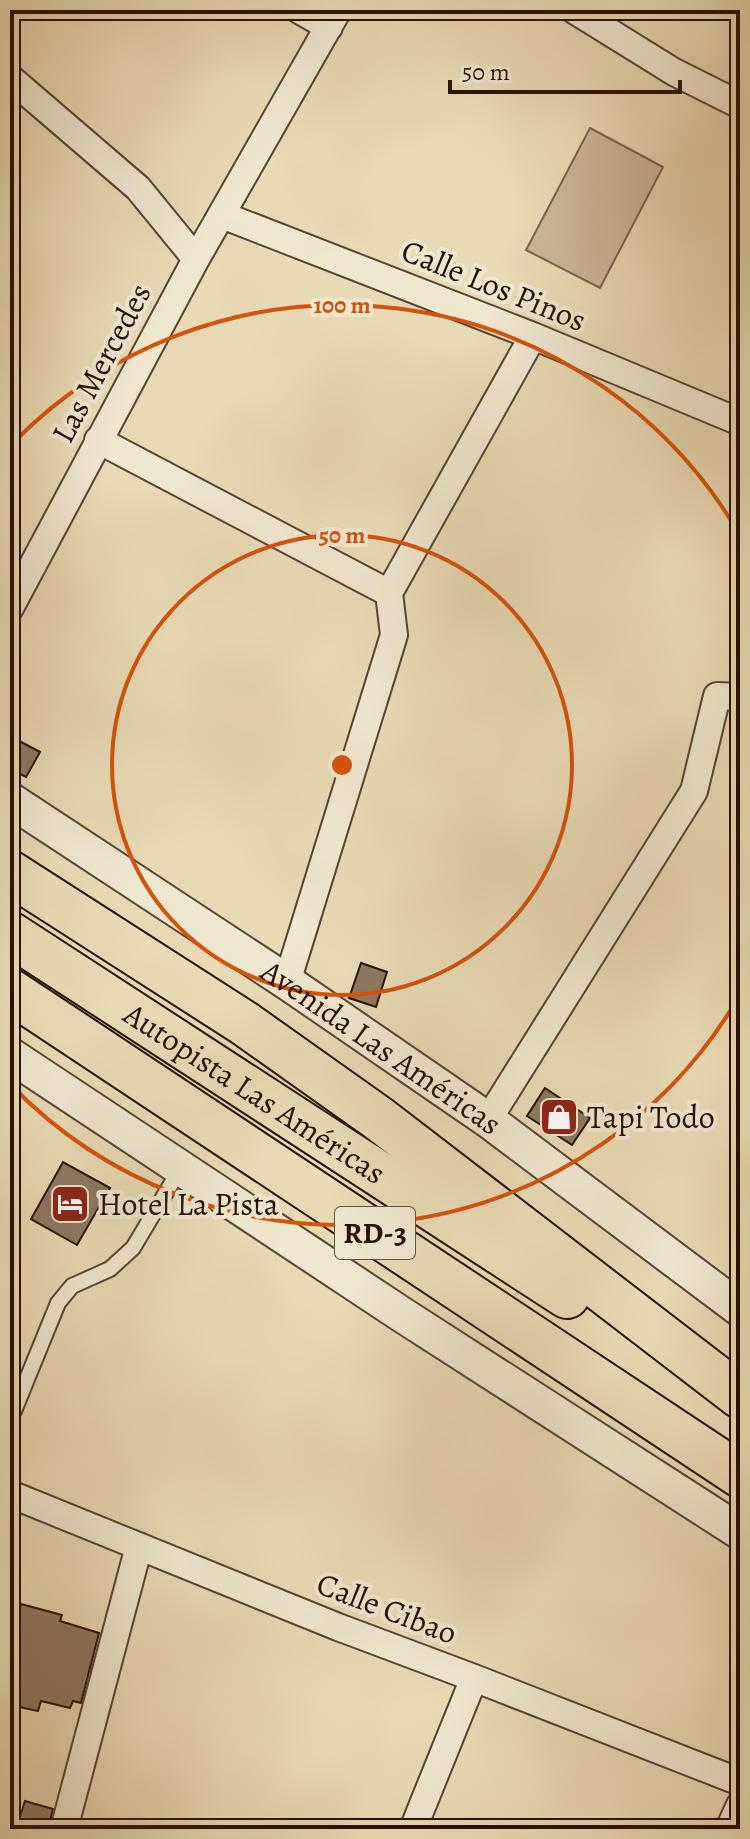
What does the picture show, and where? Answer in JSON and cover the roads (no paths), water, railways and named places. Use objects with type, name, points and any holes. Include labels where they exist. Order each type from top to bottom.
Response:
[{"type":"highway","points":[[10,873],[244,1023],[366,1109],[740,1396]]},
{"type":"highway","name":"Autopista Las Américas","points":[[10,934],[740,1409]]},
{"type":"highway","name":"Autopista Las Américas","points":[[10,991],[740,1475]]},
{"type":"street","points":[[299,10],[333,18]]},
{"type":"street","points":[[574,10],[674,72],[740,105]]},
{"type":"street","name":"Las Mercedes","points":[[10,608],[190,268],[333,18]]},
{"type":"street","points":[[10,78],[138,188],[190,268]]},
{"type":"street","name":"Calle Los Pinos","points":[[222,215],[533,336],[740,422]]},
{"type":"street","points":[[287,982],[394,635],[389,593],[533,336]]},
{"type":"street","points":[[98,440],[389,593]]},
{"type":"street","points":[[488,1120],[694,791],[717,696],[740,697]]},
{"type":"street","name":"Avenida Las Américas","points":[[10,800],[287,982],[488,1120],[740,1309]]},
{"type":"street","points":[[10,1055],[388,1305],[740,1532]]},
{"type":"street","name":"Calle Cibao","points":[[10,1494],[338,1627],[740,1782]]},
{"type":"street","points":[[64,1829],[139,1546]]},
{"type":"street","points":[[413,1829],[474,1678]]},
{"type":"street","points":[[729,1829],[740,1805]]},
{"type":"lane","points":[[14,1411],[58,1303],[72,1286],[110,1269],[133,1248],[181,1168]]},
{"type":"place","name":"Tapi Todo","points":[[559,1117]]},
{"type":"place","name":"Hotel La Pista","points":[[70,1204]]}]
